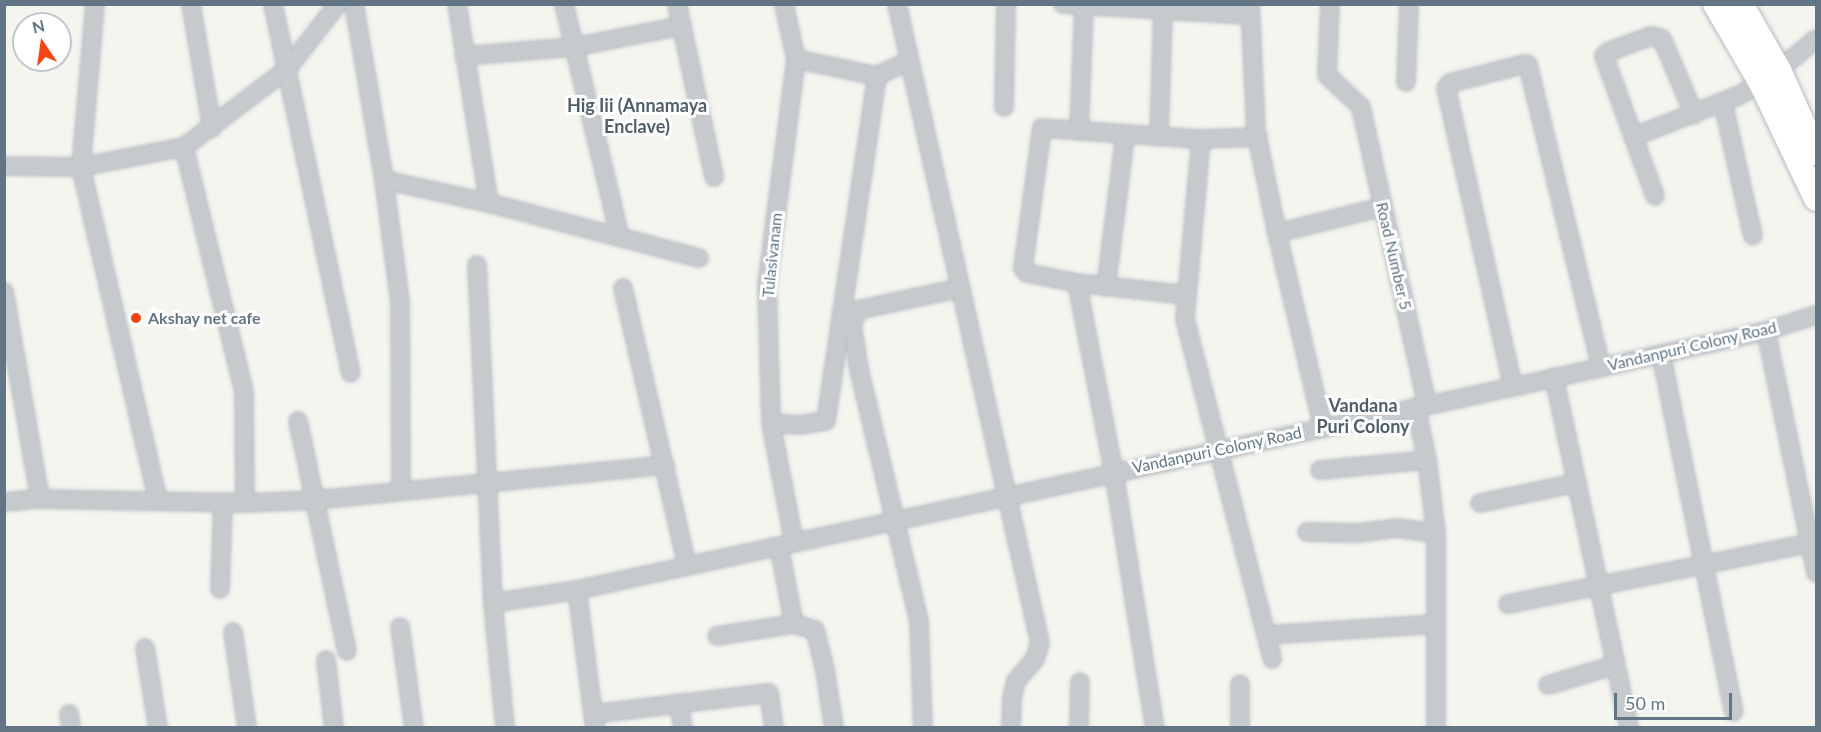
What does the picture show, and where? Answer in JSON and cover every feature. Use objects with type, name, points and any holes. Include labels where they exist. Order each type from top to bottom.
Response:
[{"type":"main road","points":[[1715,4],[1770,76],[1816,153]]},
{"type":"main road","points":[[1742,4],[1816,199]]},
{"type":"street","points":[[95,4],[81,167],[158,500]]},
{"type":"street","points":[[191,4],[212,128]]},
{"type":"street","points":[[273,4],[351,373]]},
{"type":"street","points":[[4,165],[81,167],[184,147],[287,69],[338,4]]},
{"type":"street","points":[[354,4],[384,180],[400,302],[401,491]]},
{"type":"street","points":[[457,4],[489,203]]},
{"type":"street","points":[[564,4],[620,237]]},
{"type":"street","points":[[676,4],[714,177]]},
{"type":"street","name":"Tulasivanam","points":[[784,4],[796,59],[766,285],[771,423],[787,544],[794,624]]},
{"type":"street","points":[[897,4],[1040,643],[1035,659],[1016,681],[1012,698],[1011,728]]},
{"type":"street","points":[[1004,107],[1006,4]]},
{"type":"street","points":[[1063,4],[1163,10],[1249,10],[1258,137],[1277,233],[1323,427]]},
{"type":"street","name":"Road Number 5","points":[[1330,4],[1327,75],[1360,107],[1383,207],[1421,406],[1436,533],[1436,728]]},
{"type":"street","points":[[1406,82],[1409,4]]},
{"type":"street","points":[[1080,131],[1084,6]]},
{"type":"street","points":[[1160,137],[1163,10]]},
{"type":"street","points":[[464,56],[574,48],[681,26]]},
{"type":"street","points":[[1655,196],[1604,61],[1608,52],[1651,36],[1662,39],[1694,114]]},
{"type":"street","points":[[1633,137],[1723,103],[1770,76],[1816,39]]},
{"type":"street","points":[[796,59],[878,76],[908,61]]},
{"type":"street","points":[[1513,387],[1446,88],[1450,83],[1525,64],[1528,65],[1601,367]]},
{"type":"street","points":[[771,423],[800,425],[826,421],[878,76]]},
{"type":"street","points":[[1723,103],[1754,236]]},
{"type":"street","points":[[1187,295],[1077,284],[1027,273],[1023,268],[1040,130],[1043,127],[1125,136],[1201,139],[1258,137]]},
{"type":"street","points":[[1106,286],[1125,136]]},
{"type":"street","points":[[1201,139],[1185,319],[1272,659]]},
{"type":"street","points":[[184,147],[236,349],[244,392],[245,503]]},
{"type":"street","points":[[384,180],[489,203],[699,258]]},
{"type":"street","points":[[1277,233],[1383,207]]},
{"type":"street","points":[[477,265],[493,603],[505,728]]},
{"type":"street","points":[[1077,284],[1114,472],[1155,728]]},
{"type":"street","points":[[623,288],[687,565]]},
{"type":"street","points":[[923,728],[919,621],[859,369],[852,325],[858,310],[961,288]]},
{"type":"street","points":[[4,292],[40,499]]},
{"type":"street","name":"Vandanpuri Colony Road","points":[[493,603],[577,590],[1513,387],[1766,331],[1816,315]]},
{"type":"street","points":[[1766,331],[1813,543],[1816,573]]},
{"type":"street","points":[[1661,354],[1734,712]]},
{"type":"street","points":[[1554,377],[1629,728]]},
{"type":"street","points":[[298,421],[347,651]]},
{"type":"street","points":[[1320,470],[1427,460]]},
{"type":"street","points":[[4,502],[40,499],[245,503],[316,500],[665,465]]},
{"type":"street","points":[[1480,503],[1577,483]]},
{"type":"street","points":[[220,589],[223,502]]},
{"type":"street","points":[[1307,532],[1358,533],[1396,528],[1436,533]]},
{"type":"street","points":[[1508,604],[1813,543]]},
{"type":"street","points":[[577,590],[594,721],[680,704],[769,693],[774,728]]},
{"type":"street","points":[[717,636],[794,624],[815,630],[825,670],[834,728]]},
{"type":"street","points":[[1266,635],[1436,624]]},
{"type":"street","points":[[400,627],[414,728]]},
{"type":"street","points":[[233,632],[247,728]]},
{"type":"street","points":[[146,648],[158,728]]},
{"type":"street","points":[[327,660],[334,728]]},
{"type":"street","points":[[1548,685],[1615,665]]},
{"type":"street","points":[[1078,728],[1080,682]]},
{"type":"street","points":[[1240,684],[1240,728]]},
{"type":"street","points":[[680,704],[683,728]]},
{"type":"place","name":"Akshay net cafe","points":[[136,318]]},
{"type":"district","name":"Hig Iii (Annamaya Enclave)","points":[[637,116]]},
{"type":"district","name":"Vandana Puri Colony","points":[[1363,416]]}]
